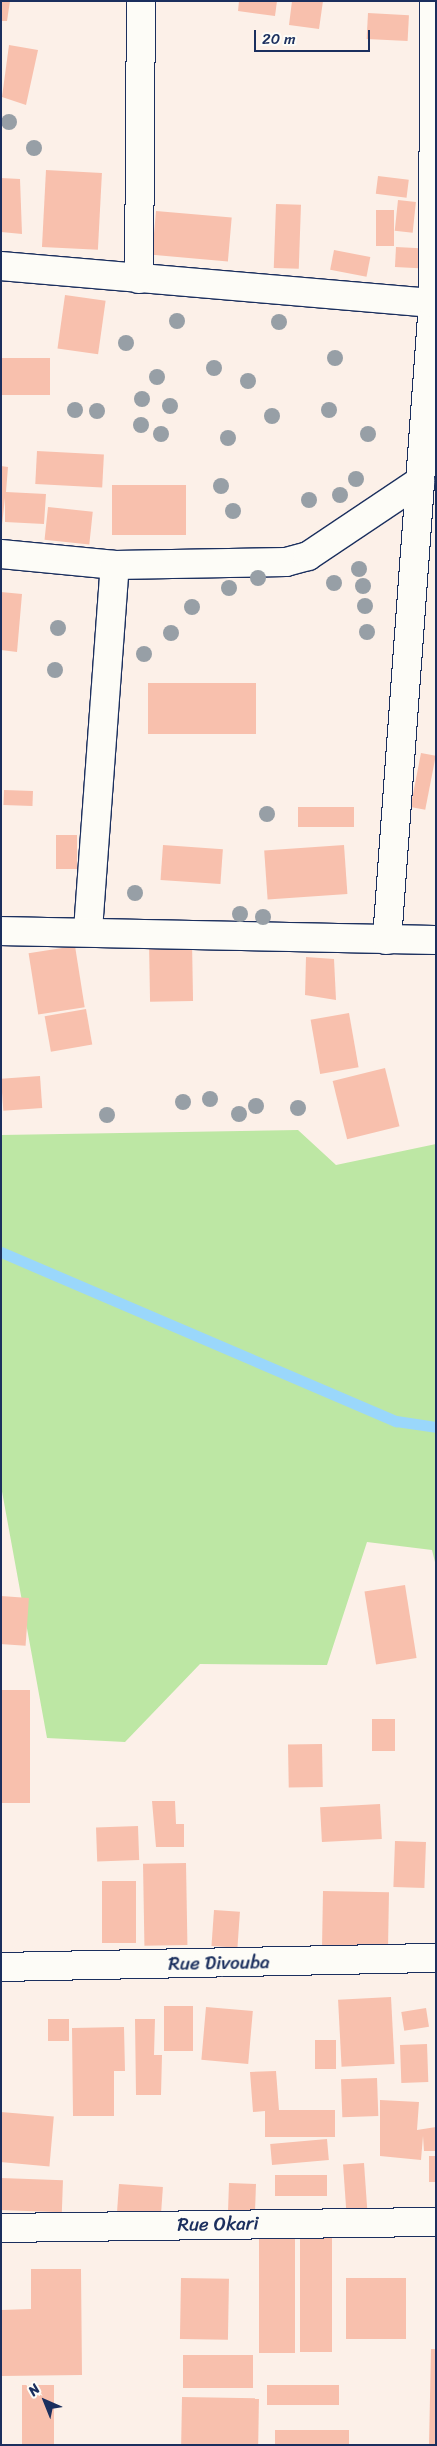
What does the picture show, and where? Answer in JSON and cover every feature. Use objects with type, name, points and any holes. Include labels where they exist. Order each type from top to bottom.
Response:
[{"type":"street","points":[[138,279],[141,1]]},
{"type":"street","points":[[387,940],[420,481],[430,445],[433,303],[434,1]]},
{"type":"street","points":[[1,266],[433,303]]},
{"type":"street","points":[[1,554],[115,565],[294,560],[332,542],[420,481]]},
{"type":"street","points":[[88,930],[115,565]]},
{"type":"street","points":[[1,931],[88,930],[436,940]]},
{"type":"street","name":"Rue Divouba","points":[[1,1967],[436,1958]]},
{"type":"street","name":"Rue Okari","points":[[1,2228],[436,2222]]},
{"type":"green space","points":[[298,1130],[336,1165],[436,1144],[436,1566],[432,1550],[367,1542],[327,1665],[200,1664],[125,1742],[47,1738],[1,1486],[1,1135]]},
{"type":"building","points":[[1,1],[10,1],[7,21],[1,21]]},
{"type":"building","points":[[239,1],[277,1],[275,16],[238,11]]},
{"type":"building","points":[[292,1],[323,1],[319,29],[289,25]]},
{"type":"building","points":[[368,13],[409,15],[408,41],[367,39]]},
{"type":"building","points":[[9,45],[38,50],[26,105],[2,97]]},
{"type":"building","points":[[46,170],[102,173],[98,250],[42,247]]},
{"type":"building","points":[[378,176],[409,180],[407,198],[376,194]]},
{"type":"building","points":[[1,178],[20,179],[22,234],[1,232]]},
{"type":"building","points":[[398,200],[416,202],[413,233],[395,231]]},
{"type":"building","points":[[276,204],[301,205],[299,269],[274,268]]},
{"type":"building","points":[[376,210],[394,210],[394,246],[376,246]]},
{"type":"building","points":[[156,211],[232,218],[228,261],[152,255]]},
{"type":"building","points":[[396,247],[430,249],[429,269],[395,267]]},
{"type":"building","points":[[334,250],[370,257],[367,277],[330,270]]},
{"type":"building","points":[[65,295],[106,301],[98,354],[57,348]]},
{"type":"building","points":[[1,358],[50,358],[50,395],[1,395]]},
{"type":"building","points":[[37,451],[104,455],[102,487],[35,484]]},
{"type":"building","points":[[1,466],[8,467],[6,492],[46,494],[44,524],[5,522],[5,498],[1,534]]},
{"type":"building","points":[[112,485],[186,485],[186,535],[112,535]]},
{"type":"building","points":[[48,507],[93,512],[89,545],[45,540]]},
{"type":"building","points":[[1,592],[22,594],[17,652],[1,650]]},
{"type":"building","points":[[148,683],[256,683],[256,734],[148,734]]},
{"type":"building","points":[[421,753],[436,756],[425,810],[411,807]]},
{"type":"building","points":[[4,790],[33,791],[32,806],[3,805]]},
{"type":"building","points":[[298,807],[354,807],[354,827],[298,827]]},
{"type":"building","points":[[56,835],[77,835],[77,869],[56,869]]},
{"type":"building","points":[[163,845],[223,849],[220,884],[161,880]]},
{"type":"building","points":[[344,845],[347,894],[268,899],[264,851]]},
{"type":"building","points":[[192,941],[193,1001],[150,1002],[149,942]]},
{"type":"building","points":[[75,946],[85,1007],[38,1015],[29,953]]},
{"type":"building","points":[[306,957],[334,959],[336,1000],[305,995]]},
{"type":"building","points":[[86,1009],[92,1044],[51,1052],[45,1016]]},
{"type":"building","points":[[349,1013],[359,1067],[320,1074],[311,1020]]},
{"type":"building","points":[[385,1068],[400,1126],[347,1139],[333,1081]]},
{"type":"building","points":[[40,1076],[42,1108],[3,1111],[1,1079]]},
{"type":"building","points":[[405,1585],[417,1658],[376,1665],[365,1591]]},
{"type":"building","points":[[1,1596],[29,1598],[26,1646],[1,1644]]},
{"type":"building","points":[[1,1690],[30,1690],[30,1803],[1,1803]]},
{"type":"building","points":[[372,1719],[395,1719],[395,1751],[372,1751]]},
{"type":"building","points":[[322,1744],[323,1787],[289,1788],[288,1745]]},
{"type":"building","points":[[152,1801],[175,1801],[176,1824],[184,1824],[184,1847],[156,1847]]},
{"type":"building","points":[[380,1804],[382,1839],[322,1842],[320,1807]]},
{"type":"building","points":[[138,1826],[139,1860],[97,1861],[96,1827]]},
{"type":"building","points":[[395,1841],[426,1842],[424,1888],[393,1887]]},
{"type":"building","points":[[186,1863],[187,1945],[144,1946],[143,1864]]},
{"type":"building","points":[[102,1881],[136,1881],[136,1943],[102,1943]]},
{"type":"building","points":[[323,1891],[389,1892],[388,1947],[322,1946]]},
{"type":"building","points":[[214,1910],[240,1912],[237,1948],[211,1946]]},
{"type":"building","points":[[391,1997],[395,2064],[342,2067],[338,2000]]},
{"type":"building","points":[[164,2006],[193,2006],[193,2051],[164,2051]]},
{"type":"building","points":[[206,2007],[253,2011],[248,2064],[201,2060]]},
{"type":"building","points":[[426,2008],[429,2027],[404,2031],[401,2012]]},
{"type":"building","points":[[48,2019],[69,2019],[69,2041],[48,2041]]},
{"type":"building","points":[[135,2019],[155,2019],[154,2055],[162,2055],[161,2095],[136,2095]]},
{"type":"building","points":[[124,2027],[125,2071],[114,2071],[114,2116],[73,2116],[72,2028]]},
{"type":"building","points":[[315,2040],[336,2040],[336,2069],[315,2069]]},
{"type":"building","points":[[427,2044],[428,2082],[401,2083],[400,2045]]},
{"type":"building","points":[[276,2071],[279,2110],[335,2110],[335,2137],[265,2137],[265,2111],[253,2112],[250,2072]]},
{"type":"building","points":[[377,2078],[378,2116],[342,2117],[341,2079]]},
{"type":"building","points":[[380,2100],[419,2102],[417,2130],[436,2127],[436,2151],[424,2151],[423,2136],[421,2160],[380,2156]]},
{"type":"building","points":[[1,2112],[54,2117],[49,2166],[1,2162]]},
{"type":"building","points":[[327,2139],[329,2160],[272,2165],[270,2144]]},
{"type":"building","points":[[429,2156],[436,2156],[436,2182],[429,2182]]},
{"type":"building","points":[[364,2163],[368,2214],[347,2215],[343,2164]]},
{"type":"building","points":[[275,2175],[327,2175],[327,2196],[275,2196]]},
{"type":"building","points":[[1,2178],[63,2180],[62,2212],[1,2210]]},
{"type":"building","points":[[229,2183],[256,2184],[255,2217],[228,2216]]},
{"type":"building","points":[[119,2184],[163,2187],[161,2216],[117,2213]]},
{"type":"building","points":[[259,2232],[295,2232],[295,2353],[259,2353]]},
{"type":"building","points":[[300,2232],[332,2232],[332,2352],[300,2352]]},
{"type":"building","points":[[31,2269],[81,2269],[82,2375],[1,2376],[1,2310],[31,2309]]},
{"type":"building","points":[[181,2278],[229,2279],[228,2340],[180,2339]]},
{"type":"building","points":[[346,2278],[406,2278],[406,2339],[346,2339]]},
{"type":"building","points":[[431,2349],[436,2349],[436,2445],[429,2445]]},
{"type":"building","points":[[183,2355],[253,2355],[253,2388],[183,2388]]},
{"type":"building","points":[[22,2385],[54,2385],[54,2445],[22,2445]]},
{"type":"building","points":[[267,2385],[339,2385],[339,2405],[267,2405]]},
{"type":"building","points":[[182,2397],[259,2398],[258,2445],[181,2445]]},
{"type":"building","points":[[275,2430],[349,2430],[349,2445],[275,2445]]},
{"type":"waterway","points":[[1,1252],[396,1421],[436,1427]]}]
